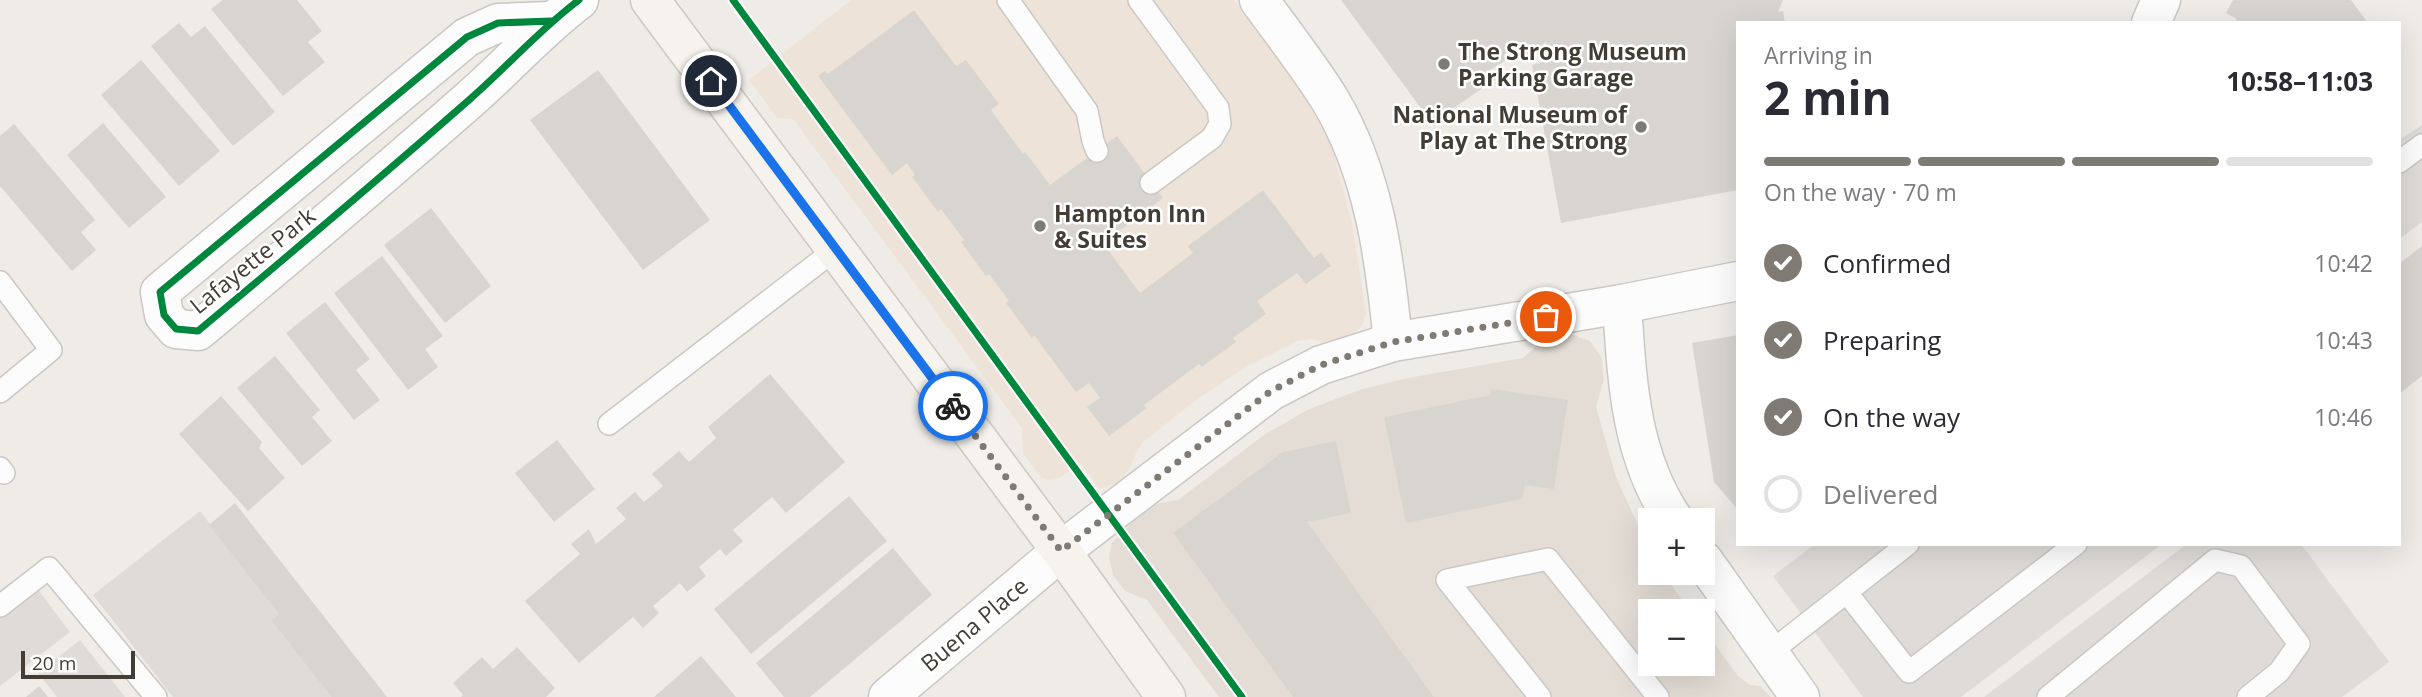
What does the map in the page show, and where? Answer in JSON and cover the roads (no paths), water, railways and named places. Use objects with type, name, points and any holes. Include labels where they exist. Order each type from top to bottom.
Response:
[{"type":"main road","points":[[650,0],[1061,551],[1166,697]]},
{"type":"street","points":[[1259,0],[1331,101],[1352,147],[1369,191],[1380,236],[1393,342]]},
{"type":"street","points":[[2152,21],[2161,0]]},
{"type":"street","name":"Lafayette Park","points":[[565,10],[498,75],[198,331],[176,329],[164,315],[160,292],[467,37],[498,23],[565,10]]},
{"type":"street","points":[[319,160],[353,201]]},
{"type":"street","name":"Buena Place","points":[[888,697],[1061,551],[1271,391],[1321,365],[1393,342],[1622,304],[1736,281]]},
{"type":"street","points":[[1622,304],[1633,421],[1643,460],[1666,508]]},
{"type":"street","points":[[1715,578],[1800,697]]},
{"type":"lane","points":[[1008,0],[1087,111],[1097,151]]},
{"type":"lane","points":[[1139,0],[1218,108],[1220,124],[1212,138],[1151,183]]},
{"type":"lane","points":[[2401,161],[2422,145]]},
{"type":"lane","points":[[609,424],[836,249]]},
{"type":"lane","points":[[0,282],[51,350],[0,392]]},
{"type":"lane","points":[[1768,654],[1906,546]]},
{"type":"lane","points":[[1847,593],[1909,672],[2073,546]]},
{"type":"lane","points":[[1540,697],[1447,580],[1548,559],[1658,697]]},
{"type":"lane","points":[[2048,697],[2215,560],[2241,566],[2299,644],[2279,672],[2248,697]]},
{"type":"lane","points":[[0,606],[49,568],[156,697]]},
{"type":"place","name":"The Strong Museum Parking Garage","points":[[1444,64]]},
{"type":"place","name":"National Museum of Play at The Strong","points":[[1641,127]]},
{"type":"place","name":"Hampton Inn & Suites","points":[[1040,226]]}]
